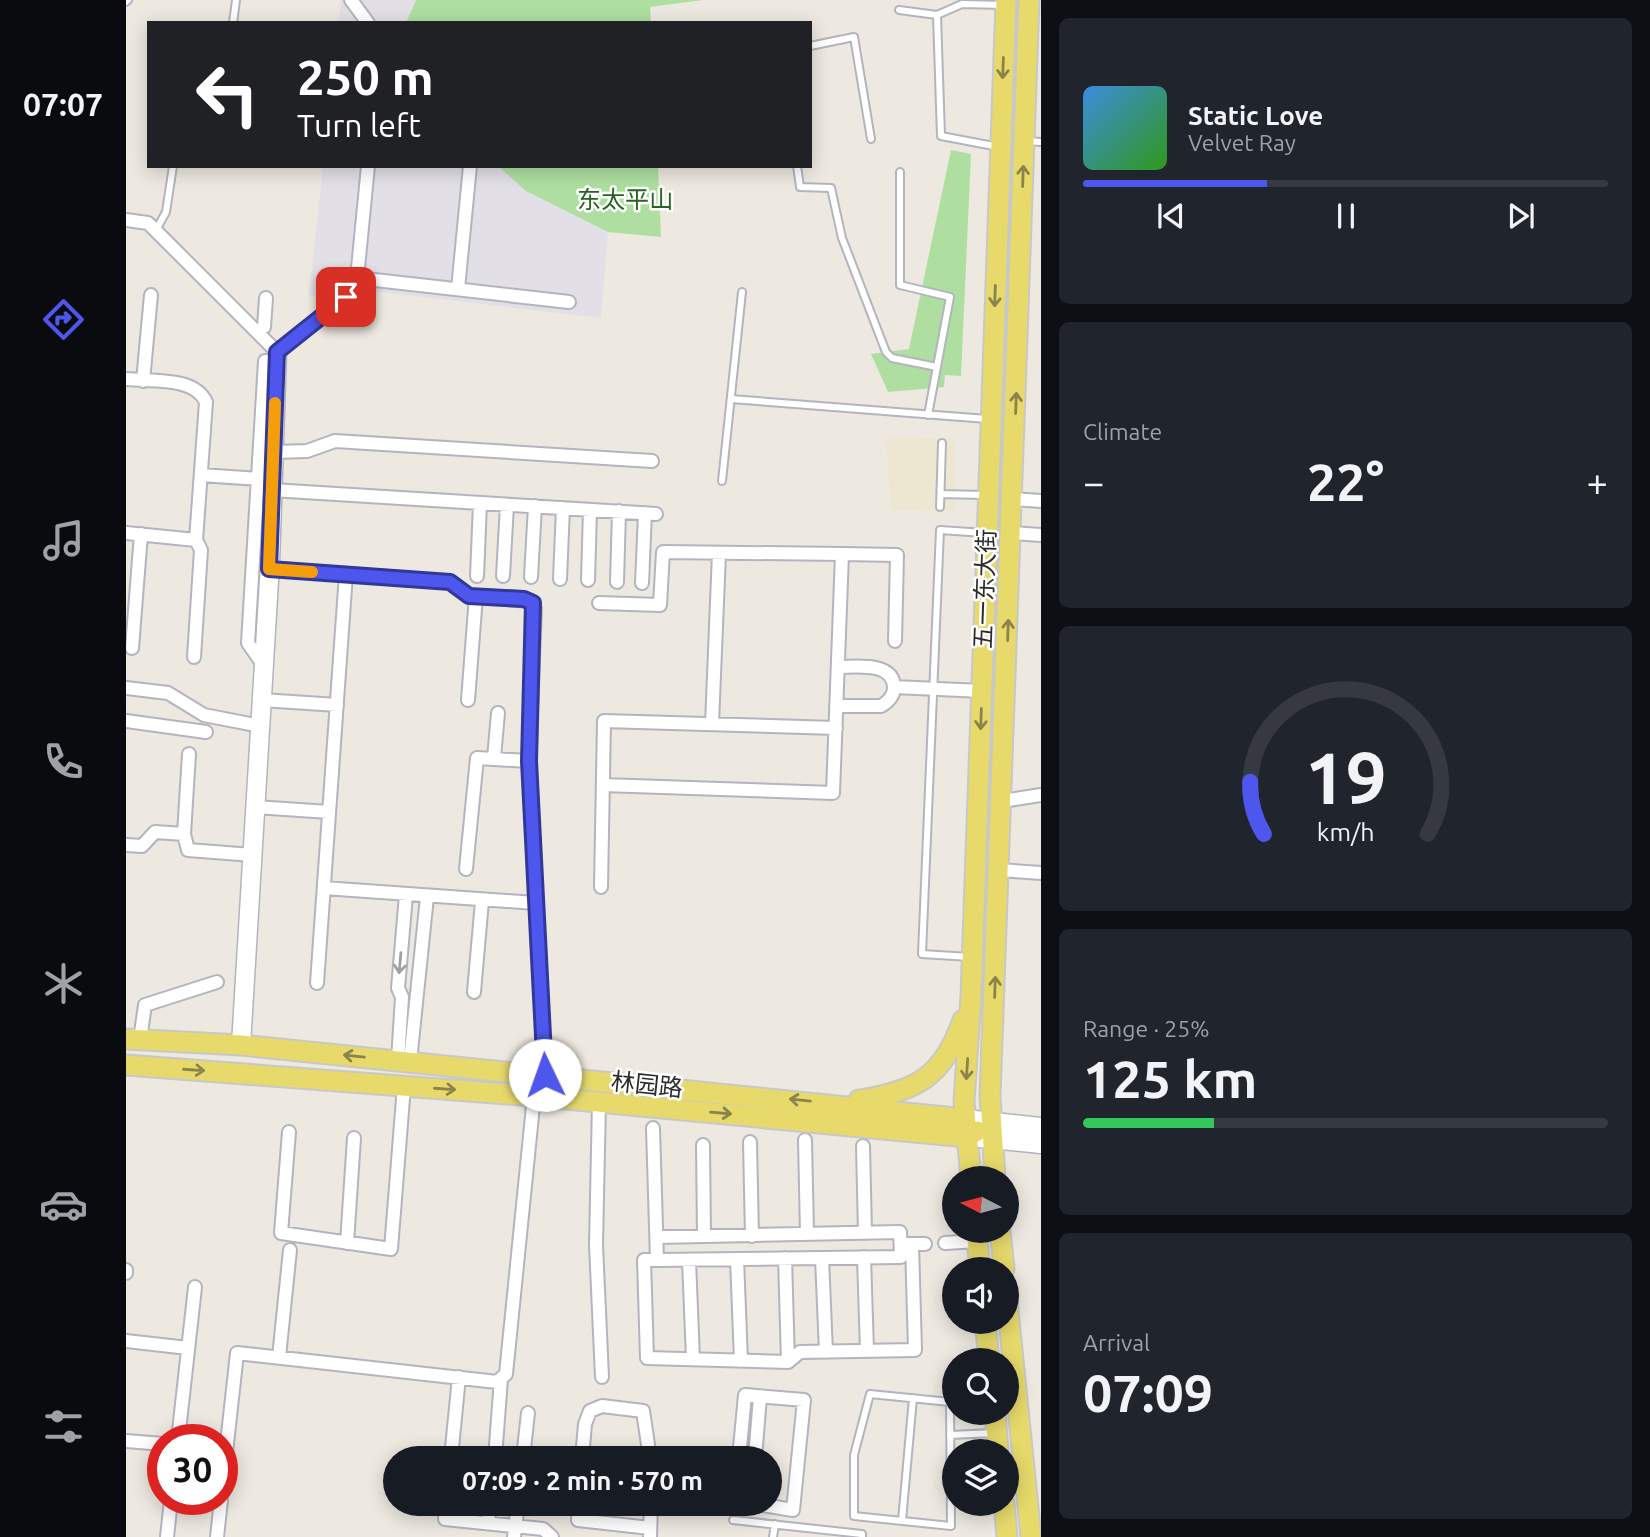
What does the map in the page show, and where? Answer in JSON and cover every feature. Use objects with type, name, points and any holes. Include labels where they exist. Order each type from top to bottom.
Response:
[{"type":"main road","name":"五一东大街","points":[[994,1166],[989,1127],[1012,499],[1033,141],[1029,0]]},
{"type":"main road","name":"五一东大街","points":[[970,1166],[966,1128],[1006,3]]},
{"type":"main road","points":[[833,1104],[888,1096],[919,1085],[938,1069],[954,1044],[971,996]]},
{"type":"main road","name":"林园路","points":[[133,1039],[241,1045],[833,1104],[966,1128]]},
{"type":"main road","name":"林园路","points":[[126,1065],[966,1128]]},
{"type":"main road","points":[[966,1128],[989,1127]]},
{"type":"main road","points":[[1011,1334],[1029,1473],[1031,1537]]},
{"type":"main road","points":[[1005,1516],[1007,1537]]},
{"type":"street","points":[[351,0],[367,21]]},
{"type":"street","points":[[264,666],[248,643],[265,485],[271,357],[346,297],[357,278],[368,168]]},
{"type":"street","points":[[458,289],[470,168]]},
{"type":"street","points":[[126,220],[148,222],[245,319],[271,357],[274,452],[265,485],[269,569],[241,1045]]},
{"type":"street","points":[[357,278],[569,302]]},
{"type":"street","points":[[143,381],[151,295]]},
{"type":"street","points":[[245,319],[266,304],[264,327]]},
{"type":"street","points":[[126,379],[191,386],[202,394],[206,402],[196,540],[201,550],[194,657]]},
{"type":"street","points":[[274,452],[307,452],[335,441],[652,461]]},
{"type":"street","points":[[201,475],[265,485],[507,505],[650,513],[642,583]]},
{"type":"street","points":[[1012,499],[1041,501]]},
{"type":"street","points":[[477,576],[480,503]]},
{"type":"street","points":[[503,576],[507,505]]},
{"type":"street","points":[[531,577],[535,506]]},
{"type":"street","points":[[560,579],[563,508]]},
{"type":"street","points":[[588,580],[590,510]]},
{"type":"street","points":[[617,582],[619,512]]},
{"type":"street","points":[[126,533],[196,540]]},
{"type":"street","points":[[1011,533],[1041,535]]},
{"type":"street","points":[[132,648],[141,534]]},
{"type":"street","points":[[599,603],[660,605],[663,552],[898,555],[895,641]]},
{"type":"street","points":[[712,724],[719,553]]},
{"type":"street","points":[[603,785],[833,793],[842,554]]},
{"type":"street","points":[[269,569],[450,582],[469,596],[524,599],[533,603],[535,608],[529,761],[545,1075]]},
{"type":"street","points":[[317,983],[346,574]]},
{"type":"street","points":[[468,700],[476,596]]},
{"type":"street","points":[[836,706],[881,706],[891,698],[894,687],[889,675],[878,668],[838,667]]},
{"type":"street","points":[[894,687],[982,691]]},
{"type":"street","points":[[126,688],[168,693],[204,715],[260,726]]},
{"type":"street","points":[[262,700],[337,705]]},
{"type":"street","points":[[494,758],[498,713]]},
{"type":"street","points":[[601,887],[604,720],[836,728]]},
{"type":"street","points":[[126,722],[206,732]]},
{"type":"street","points":[[189,754],[184,834],[188,850],[252,855]]},
{"type":"street","points":[[466,869],[477,758],[529,761]]},
{"type":"street","points":[[1002,801],[1041,795]]},
{"type":"street","points":[[255,807],[329,813]]},
{"type":"street","points":[[126,845],[142,846],[155,832],[184,834]]},
{"type":"street","points":[[999,870],[1041,873]]},
{"type":"street","points":[[324,888],[535,904]]},
{"type":"street","points":[[404,1061],[402,997],[398,988],[406,895]]},
{"type":"street","points":[[404,1061],[427,897]]},
{"type":"street","points":[[474,992],[482,901]]},
{"type":"street","points":[[133,1039],[145,1004],[217,982]]},
{"type":"street","points":[[289,1132],[281,1233],[391,1249],[404,1086]]},
{"type":"street","points":[[229,1424],[237,1353],[497,1382],[506,1374],[534,1096]]},
{"type":"street","points":[[599,1102],[596,1245],[602,1377]]},
{"type":"street","points":[[989,1127],[1041,1127]]},
{"type":"street","points":[[989,1127],[1041,1144]]},
{"type":"street","points":[[653,1128],[657,1260]]},
{"type":"street","points":[[347,1243],[354,1138]]},
{"type":"street","points":[[805,1140],[807,1234]]},
{"type":"street","points":[[750,1142],[752,1236]]},
{"type":"street","points":[[703,1146],[704,1236]]},
{"type":"street","points":[[863,1146],[865,1233]]},
{"type":"street","points":[[657,1237],[900,1232],[913,1244],[915,1350],[800,1352],[788,1362],[741,1361],[647,1358],[644,1260],[901,1257],[913,1244]]},
{"type":"street","points":[[279,1357],[290,1250]]},
{"type":"street","points":[[864,1257],[867,1351]]},
{"type":"street","points":[[785,1258],[788,1362]]},
{"type":"street","points":[[822,1258],[826,1352]]},
{"type":"street","points":[[737,1259],[741,1361]]},
{"type":"street","points":[[689,1260],[693,1359]]},
{"type":"street","points":[[180,1424],[195,1287]]},
{"type":"street","points":[[126,1341],[188,1348]]},
{"type":"street","points":[[452,1446],[459,1377]]},
{"type":"street","points":[[496,1446],[501,1379]]},
{"type":"street","points":[[740,1446],[745,1395],[804,1400],[793,1510],[782,1508]]},
{"type":"street","points":[[756,1446],[760,1397]]},
{"type":"street","points":[[583,1446],[585,1424],[590,1411],[601,1406],[643,1411],[648,1446]]},
{"type":"street","points":[[524,1446],[528,1413]]},
{"type":"street","points":[[126,1441],[147,1442]]},
{"type":"street","points":[[167,1537],[170,1515]]},
{"type":"street","points":[[217,1537],[219,1515]]},
{"type":"street","points":[[445,1516],[445,1519],[488,1523],[515,1532],[543,1529],[552,1537]]},
{"type":"street","points":[[488,1523],[489,1516]]},
{"type":"street","points":[[578,1516],[578,1520],[650,1532]]},
{"type":"lane","points":[[233,21],[236,0]]},
{"type":"lane","points":[[899,9],[937,15],[962,4],[1006,3]]},
{"type":"lane","points":[[937,15],[941,136],[1000,148]]},
{"type":"lane","points":[[812,46],[854,37],[871,139]]},
{"type":"lane","points":[[156,230],[166,212],[173,168]]},
{"type":"lane","points":[[797,168],[800,187],[831,188],[842,238],[886,352],[892,358],[937,367]]},
{"type":"lane","points":[[900,172],[900,285],[950,297],[928,415]]},
{"type":"lane","points":[[722,481],[742,292]]},
{"type":"lane","points":[[731,399],[991,420]]},
{"type":"lane","points":[[940,507],[942,443]]},
{"type":"lane","points":[[941,494],[988,495]]},
{"type":"lane","points":[[972,957],[922,954],[940,530],[987,533]]},
{"type":"lane","points":[[870,1394],[914,1398],[950,1402],[951,1526],[854,1516],[853,1455],[870,1394]]},
{"type":"lane","points":[[902,1521],[914,1398]]},
{"type":"lane","points":[[950,1435],[977,1439]]},
{"type":"lane","points":[[733,1520],[824,1533],[862,1534],[862,1537]]},
{"type":"lane","points":[[773,1537],[775,1524]]},
{"type":"shaded area","points":[[341,0],[416,0],[407,21],[338,21]]},
{"type":"shaded area","points":[[323,168],[500,168],[526,191],[608,232],[601,318],[370,291],[361,301],[309,296]]},
{"type":"shaded area","points":[[886,437],[955,438],[954,511],[891,510]]},
{"type":"green space","points":[[416,0],[703,0],[650,7],[651,21],[407,21]]},
{"type":"green space","points":[[951,150],[971,154],[961,376],[945,375],[944,387],[888,392],[871,354],[909,349]]},
{"type":"green space","name":"东太平山","points":[[500,168],[658,168],[661,237],[608,232],[526,191]]},
{"type":"slow traffic","points":[[275,403],[269,569],[312,572]]},
{"type":"route","points":[[346,297],[277,352],[269,569],[450,582],[469,596],[524,599],[533,603],[535,608],[529,761],[545,1075]]}]
